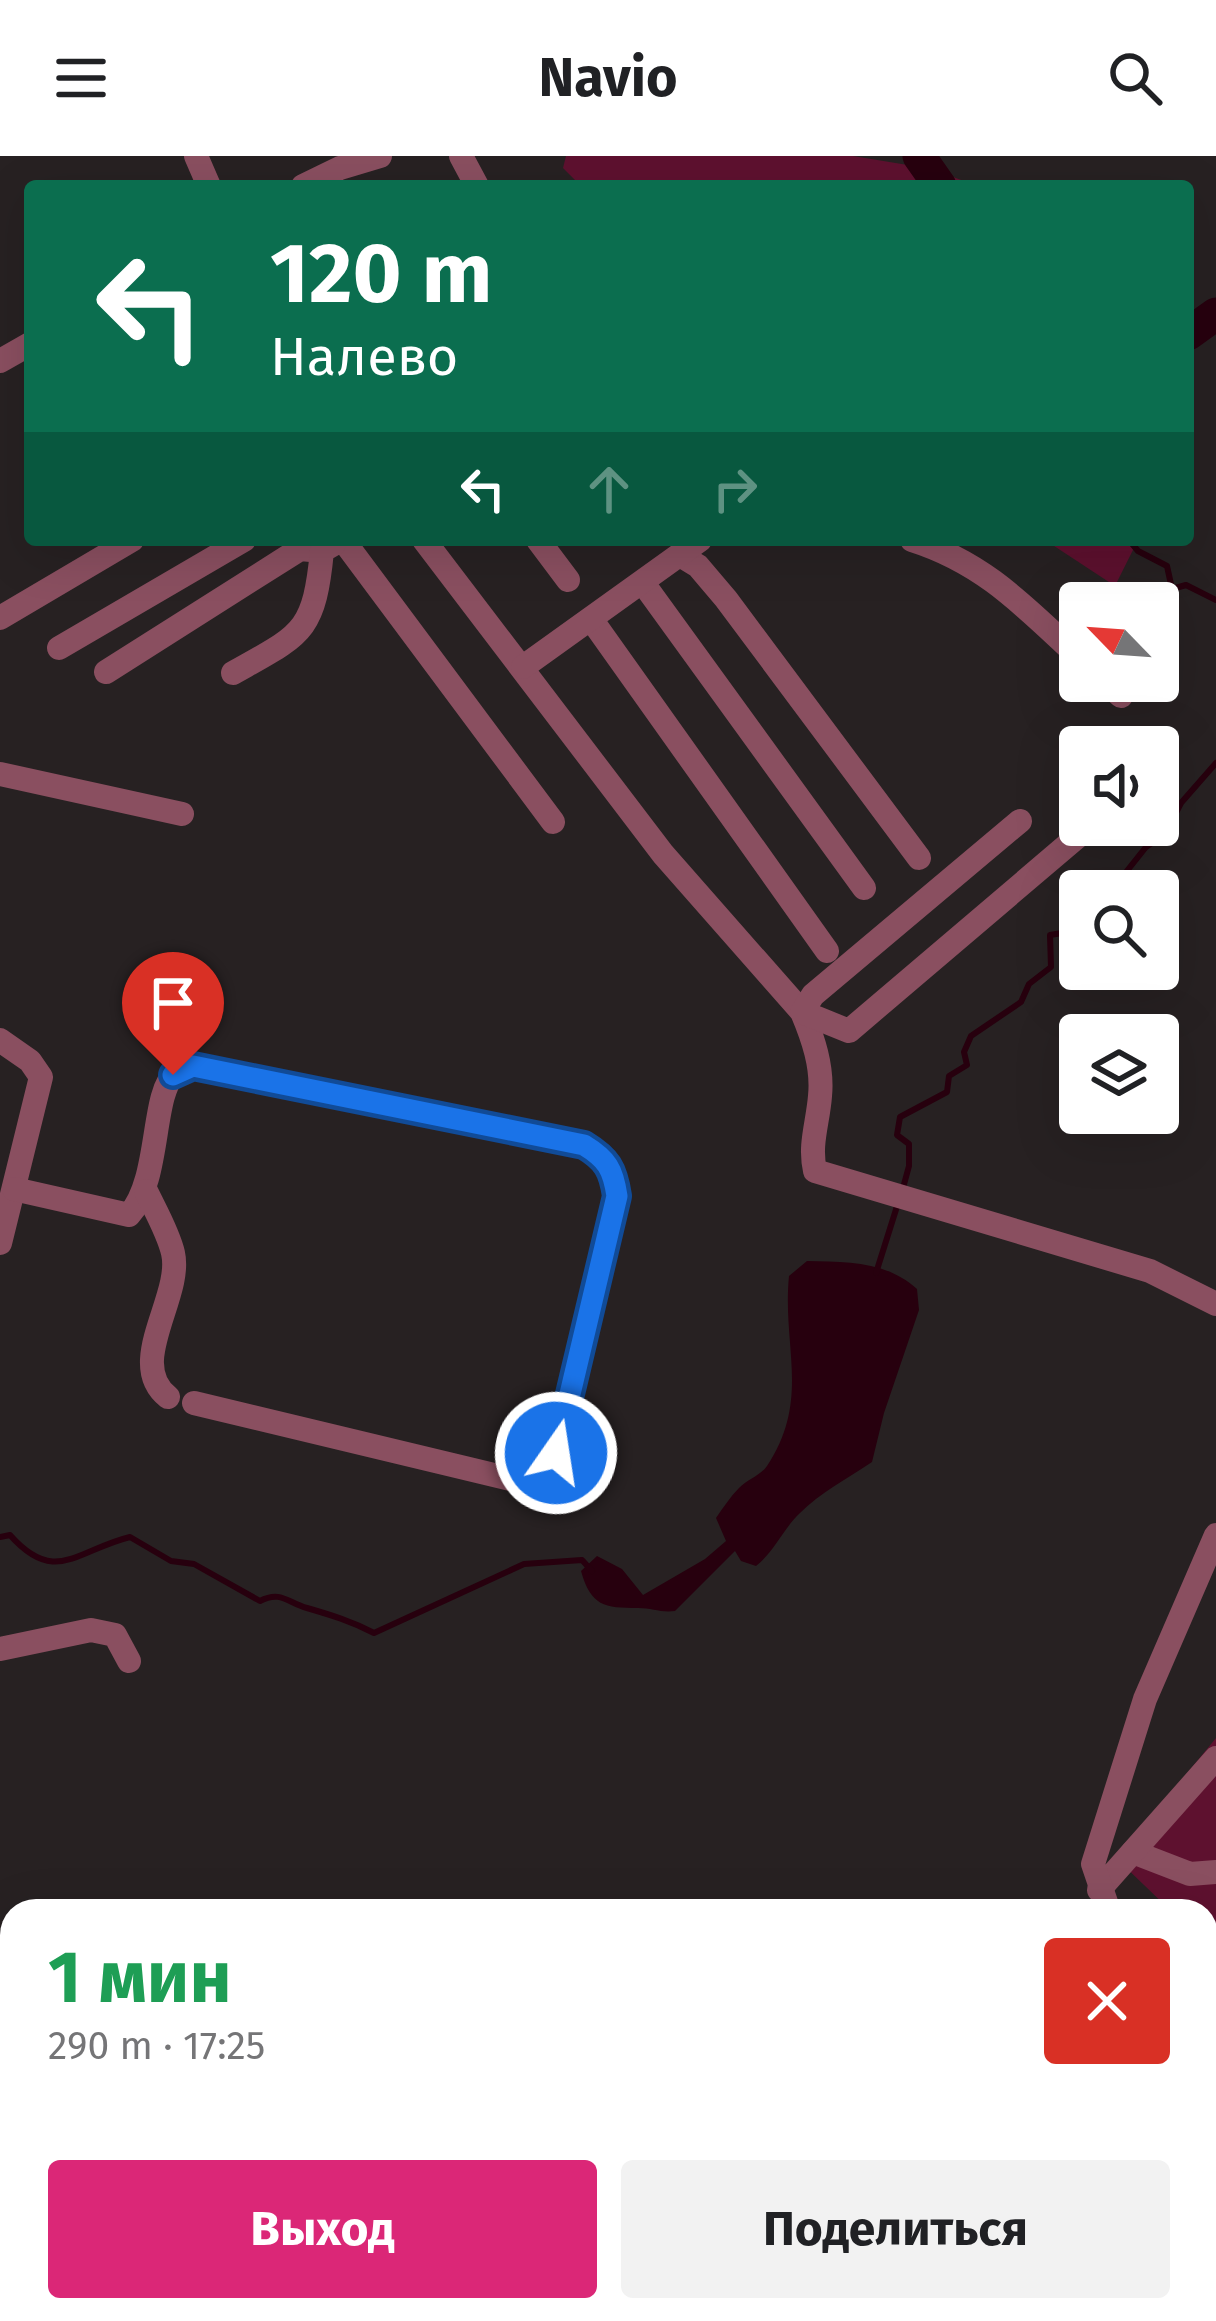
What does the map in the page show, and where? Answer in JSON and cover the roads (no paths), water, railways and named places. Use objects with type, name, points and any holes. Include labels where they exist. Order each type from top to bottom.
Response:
[{"type":"street","points":[[315,180],[380,156]]},
{"type":"street","points":[[0,618],[122,546]]},
{"type":"street","points":[[59,648],[234,546]]},
{"type":"street","points":[[106,672],[300,549],[321,546]]},
{"type":"street","points":[[232,673],[290,640],[317,606],[334,546]]},
{"type":"street","points":[[337,546],[553,822]]},
{"type":"street","points":[[429,546],[663,854],[802,1012],[815,1042],[821,1093],[811,1150],[815,1172],[1150,1271],[1216,1304]]},
{"type":"street","points":[[542,546],[568,580]]},
{"type":"street","points":[[927,546],[992,577],[1059,639]]},
{"type":"street","points":[[523,667],[690,547],[698,566],[919,859]]},
{"type":"street","points":[[643,583],[864,888]]},
{"type":"street","points":[[592,619],[827,951]]},
{"type":"street","points":[[0,774],[182,814]]},
{"type":"street","points":[[802,1012],[813,995],[1020,821]]},
{"type":"street","points":[[802,1012],[849,1031],[1066,846]]},
{"type":"street","points":[[0,1040],[30,1061],[41,1078],[0,1243]]},
{"type":"street","points":[[14,1189],[129,1215],[146,1191],[165,1091],[173,1075],[193,1066],[584,1145],[613,1170],[617,1196],[556,1453],[539,1474],[523,1482],[194,1403]]},
{"type":"street","points":[[146,1191],[174,1255],[151,1372],[157,1388],[168,1397]]},
{"type":"street","points":[[1104,1899],[1093,1864],[1113,1793],[1145,1699],[1216,1535]]},
{"type":"street","points":[[0,1649],[91,1630],[115,1635],[129,1660]]},
{"type":"street","points":[[1105,1899],[1133,1852],[1216,1758]]},
{"type":"street","points":[[1133,1852],[1190,1874],[1216,1871]]},
{"type":"waterway","points":[[919,156],[936,180]]},
{"type":"waterway","points":[[1194,330],[1216,314]]},
{"type":"waterway","points":[[1134,546],[1167,566],[1172,589],[1186,585],[1216,600]]},
{"type":"waterway","points":[[1128,870],[1146,847],[1165,834],[1181,803],[1216,763]]},
{"type":"waterway","points":[[903,1188],[909,1144],[897,1135],[900,1117],[947,1092],[949,1076],[967,1065],[964,1052],[971,1036],[1021,1002],[1029,984],[1051,967],[1050,935],[1059,934]]},
{"type":"waterway","points":[[876,1273],[899,1200]]},
{"type":"waterway","points":[[0,1537],[10,1535],[40,1559],[54,1561],[130,1537],[171,1561],[194,1564],[260,1601],[284,1598],[374,1633],[524,1564],[582,1560],[592,1571]]}]
